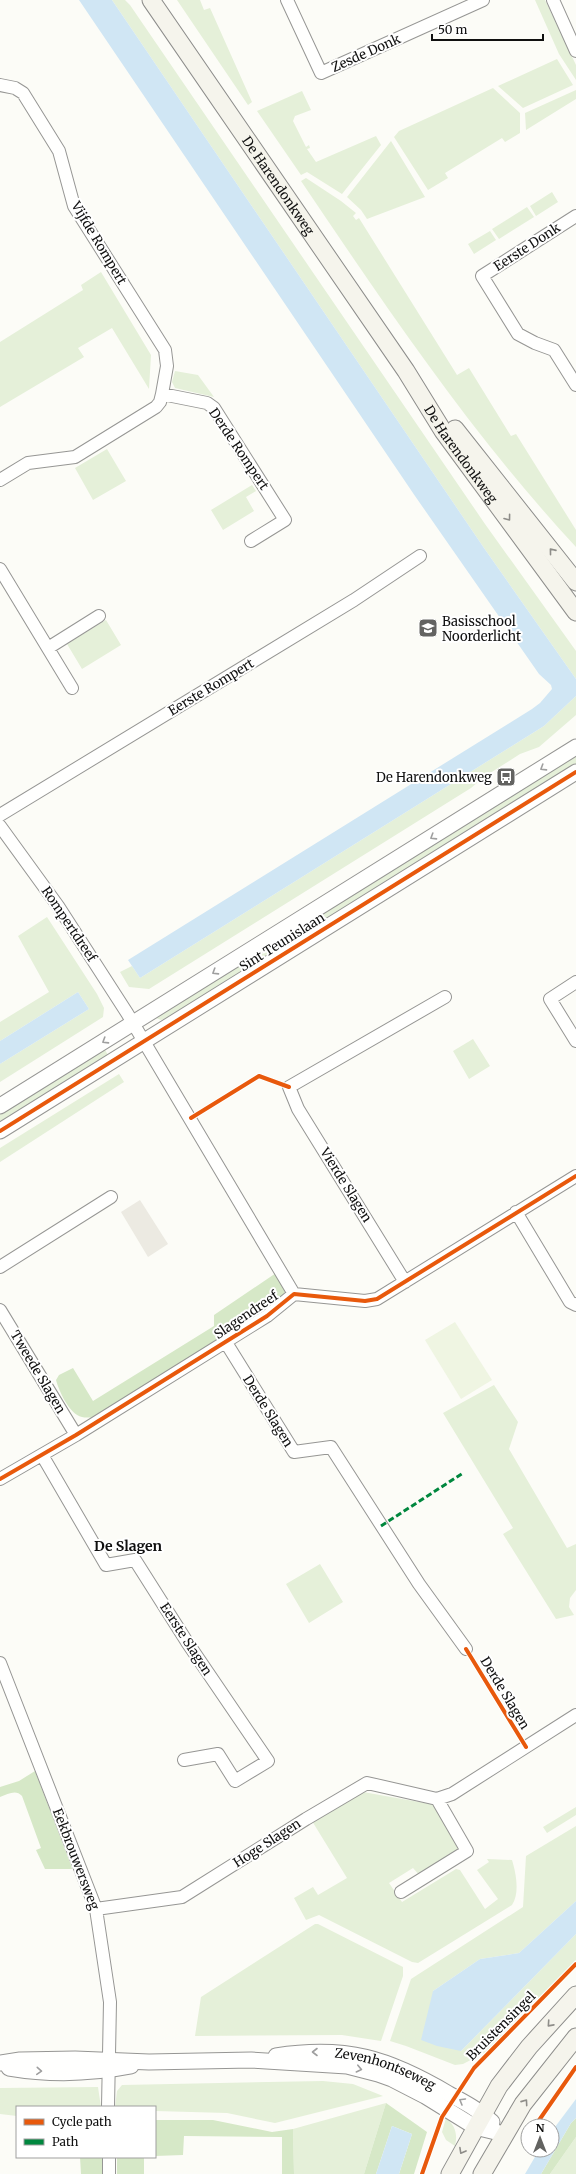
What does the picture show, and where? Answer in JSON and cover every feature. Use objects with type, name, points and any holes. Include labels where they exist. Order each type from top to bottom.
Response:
[{"type":"main road","name":"De Harendonkweg","points":[[151,0],[406,371],[443,431],[576,612]]},
{"type":"main road","name":"De Harendonkweg","points":[[406,371],[452,424],[576,582]]},
{"type":"main road","points":[[450,2174],[499,2086],[529,2047],[576,1995]]},
{"type":"main road","points":[[482,2174],[504,2134],[546,2073],[576,2037]]},
{"type":"street","name":"Zesde Donk","points":[[287,0],[321,73],[483,0]]},
{"type":"street","points":[[553,0],[576,51]]},
{"type":"street","name":"Vijfde Rompert","points":[[0,85],[15,88],[23,93],[59,151],[74,206],[165,350],[167,366],[162,394]]},
{"type":"street","name":"Eerste Donk","points":[[576,216],[482,276],[518,334],[535,343],[554,350],[576,385]]},
{"type":"street","points":[[0,480],[28,463],[75,457],[156,407],[160,402],[162,394]]},
{"type":"street","name":"Derde Rompert","points":[[162,394],[207,403],[214,408],[285,520],[251,541]]},
{"type":"street","name":"Eerste Rompert","points":[[0,815],[354,600],[420,556]]},
{"type":"street","points":[[0,570],[72,688]]},
{"type":"street","points":[[48,648],[99,616]]},
{"type":"street","name":"Sint Teunislaan","points":[[0,1106],[576,747]]},
{"type":"street","name":"Sint Teunislaan","points":[[0,1131],[576,772]]},
{"type":"street","name":"Rompertdreef","points":[[0,826],[58,906],[134,1023]]},
{"type":"street","points":[[576,982],[550,999],[572,1027],[576,1041]]},
{"type":"street","name":"Vierde Slagen","points":[[405,1282],[298,1109],[288,1087],[445,997]]},
{"type":"street","points":[[134,1023],[144,1041]]},
{"type":"street","name":"Slagendreef","points":[[144,1041],[294,1294]]},
{"type":"street","name":"Slagendreef","points":[[0,1480],[76,1435],[267,1316],[294,1294],[365,1301],[377,1299],[576,1176]]},
{"type":"street","points":[[0,1267],[111,1197]]},
{"type":"street","points":[[516,1212],[570,1302],[576,1305]]},
{"type":"street","name":"Tweede Slagen","points":[[0,1310],[76,1435]]},
{"type":"street","name":"Derde Slagen","points":[[225,1341],[294,1452],[331,1447],[419,1584],[466,1649]]},
{"type":"street","name":"Eerste Slagen","points":[[42,1455],[106,1565],[135,1560],[187,1642],[268,1761],[235,1780],[218,1754],[184,1760]]},
{"type":"street","name":"Eekbrouwersweg","points":[[0,1663],[96,1909],[110,2002],[108,2106]]},
{"type":"street","points":[[401,1892],[467,1851],[437,1799],[452,1794],[576,1715]]},
{"type":"street","name":"Hoge Slagen","points":[[96,1909],[182,1898],[306,1819],[367,1783],[437,1799]]},
{"type":"street","name":"Zevenhontseweg","points":[[0,2063],[20,2060],[109,2065]]},
{"type":"street","name":"Zevenhontseweg","points":[[0,2066],[70,2073],[109,2065],[149,2062],[251,2060],[347,2066],[378,2074],[479,2120]]},
{"type":"street","points":[[479,2120],[504,2134]]},
{"type":"street","points":[[109,2158],[109,2174]]},
{"type":"green space","points":[[112,0],[125,0],[130,5],[485,524],[576,651],[576,679],[484,548]]},
{"type":"green space","points":[[177,0],[200,0],[204,10],[210,8],[252,102],[248,105]]},
{"type":"green space","points":[[535,0],[545,0],[576,65],[576,80],[559,54]]},
{"type":"green space","points":[[557,59],[573,85],[523,108],[498,86]]},
{"type":"green space","points":[[493,88],[520,113],[520,133],[505,142],[502,138],[445,173],[448,178],[428,190],[394,137],[399,131]]},
{"type":"green space","points":[[576,90],[576,99],[526,130],[525,113]]},
{"type":"green space","points":[[302,91],[311,110],[295,116],[293,121],[306,147],[309,145],[310,148],[307,149],[316,162],[376,136],[381,145],[342,194],[307,172],[301,175],[257,111]]},
{"type":"green space","points":[[391,141],[425,197],[367,219],[361,210],[347,197]]},
{"type":"green space","points":[[306,178],[341,201],[356,213],[353,216],[356,220],[359,218],[457,375],[469,368],[511,436],[516,434],[576,530],[576,547],[501,460],[431,369],[365,276],[301,181]]},
{"type":"green space","points":[[552,192],[558,202],[536,216],[530,206]]},
{"type":"green space","points":[[527,207],[534,217],[499,239],[492,229]]},
{"type":"green space","points":[[490,231],[496,240],[474,254],[468,244]]},
{"type":"green space","points":[[101,272],[151,355],[149,389],[112,328],[78,348],[84,357],[0,407],[0,342],[83,290],[81,285]]},
{"type":"green space","points":[[175,371],[198,375],[214,397],[175,388],[172,382]]},
{"type":"green space","points":[[107,449],[126,481],[93,500],[75,468]]},
{"type":"green space","points":[[252,485],[256,491],[246,497],[254,511],[223,530],[211,510]]},
{"type":"green space","points":[[106,620],[121,645],[82,669],[67,644]]},
{"type":"green space","points":[[576,696],[576,715],[539,747],[520,754],[484,777],[471,788],[149,989],[129,987],[120,972],[132,966],[140,978],[544,726]]},
{"type":"green space","points":[[576,752],[576,767],[169,1017],[161,1020],[156,1018],[155,1015]]},
{"type":"green space","points":[[47,917],[97,994],[104,1008],[103,1017],[0,1082],[0,1064],[89,1009],[78,992],[0,1041],[0,1022],[49,992],[18,936]]},
{"type":"green space","points":[[473,1039],[490,1066],[469,1079],[453,1051]]},
{"type":"green space","points":[[103,1046],[109,1057],[0,1125],[0,1111]]},
{"type":"green space","points":[[119,1074],[124,1082],[0,1162],[0,1148]]},
{"type":"green space","points":[[276,1273],[285,1292],[282,1297],[258,1314],[92,1418],[77,1415],[65,1402],[56,1380],[59,1375],[73,1368],[93,1401],[214,1326],[214,1315]]},
{"type":"green space","points":[[455,1322],[492,1380],[461,1399],[425,1340]]},
{"type":"green space","points":[[494,1385],[518,1422],[509,1449],[567,1548],[576,1544],[576,1590],[570,1598],[569,1607],[574,1615],[556,1619],[503,1534],[513,1528],[443,1413]]},
{"type":"green space","points":[[320,1564],[343,1602],[309,1623],[286,1584]]},
{"type":"green space","points":[[35,1771],[72,1869],[45,1869],[36,1850],[41,1848],[22,1796],[15,1792],[0,1797],[0,1787],[19,1781]]},
{"type":"green space","points":[[363,1792],[436,1805],[461,1849],[421,1877],[413,1868],[389,1883],[402,1902],[456,1869],[460,1870],[485,1909],[498,1899],[477,1870],[489,1862],[487,1859],[512,1860],[517,1889],[512,1905],[418,1963],[412,1962],[319,1915],[306,1920],[294,1898],[313,1887],[318,1895],[347,1878],[312,1821]]},
{"type":"green space","points":[[576,1807],[576,1815],[547,1833],[543,1827]]},
{"type":"green space","points":[[576,1826],[576,1901],[519,1953],[480,1959],[433,1991],[461,2051],[576,1934],[576,1960],[484,2053],[463,2064],[455,2065],[390,2041],[411,1979],[523,1907],[526,1856]]},
{"type":"green space","points":[[315,1924],[318,1924],[403,1967],[403,1976],[381,2041],[342,2035],[195,2036],[201,1997]]},
{"type":"green space","points":[[323,2081],[353,2084],[383,2096],[275,2123],[227,2113],[156,2111],[156,2106],[115,2106],[117,2091],[122,2085]]},
{"type":"green space","points":[[98,2087],[101,2106],[16,2106],[16,2116],[0,2114],[0,2088]]},
{"type":"green space","points":[[386,2103],[364,2174],[294,2174],[293,2129]]},
{"type":"green space","points":[[386,2103],[427,2132],[414,2174],[399,2174],[412,2134],[392,2126],[376,2174],[364,2174]]},
{"type":"green space","points":[[446,2118],[455,2130],[455,2146],[446,2140],[442,2132]]},
{"type":"green space","points":[[576,2118],[576,2137],[550,2174],[541,2174],[550,2158],[560,2158],[560,2142],[571,2123]]},
{"type":"green space","points":[[156,2120],[213,2120],[272,2132],[293,2129],[294,2174],[282,2174],[282,2137],[184,2136],[183,2155],[156,2156]]},
{"type":"green space","points":[[576,2137],[576,2174],[550,2174]]},
{"type":"green space","points":[[80,2158],[102,2158],[103,2174],[81,2174]]},
{"type":"green space","points":[[117,2158],[144,2158],[144,2174],[117,2174]]},
{"type":"shaded area","points":[[140,1200],[168,1244],[148,1257],[121,1212]]},
{"type":"water","points":[[79,0],[112,0],[484,548],[576,679],[576,696],[544,726],[140,978],[128,960],[532,709],[540,703],[552,689],[551,685],[539,674],[415,496]]},
{"type":"water","points":[[78,992],[89,1009],[0,1064],[0,1041]]},
{"type":"water","points":[[576,1901],[576,1934],[461,2051],[437,2046],[421,2040],[433,1991],[480,1959],[519,1953]]},
{"type":"water","points":[[576,2099],[576,2118],[571,2123],[560,2142],[560,2120]]},
{"type":"water","points":[[392,2126],[412,2134],[399,2174],[376,2174]]},
{"type":"water","points":[[534,2158],[550,2158],[541,2174],[525,2174]]},
{"type":"marked path","points":[[381,1526],[463,1473]]},
{"type":"cycle path","points":[[0,1131],[576,772]]},
{"type":"cycle path","points":[[191,1118],[259,1076],[289,1087]]},
{"type":"cycle path","points":[[0,1479],[76,1435],[267,1316],[294,1294],[365,1301],[377,1299],[576,1176]]},
{"type":"cycle path","points":[[466,1649],[526,1747]]},
{"type":"cycle path","name":"Bruistensingel","points":[[422,2174],[442,2117],[474,2068],[576,1964]]},
{"type":"cycle path","points":[[541,2118],[576,2067]]},
{"type":"place","name":"Basisschool Noorderlicht","points":[[428,628]]},
{"type":"place","name":"De Harendonkweg","points":[[506,777]]},
{"type":"district","name":"De Slagen","points":[[128,1546]]}]
